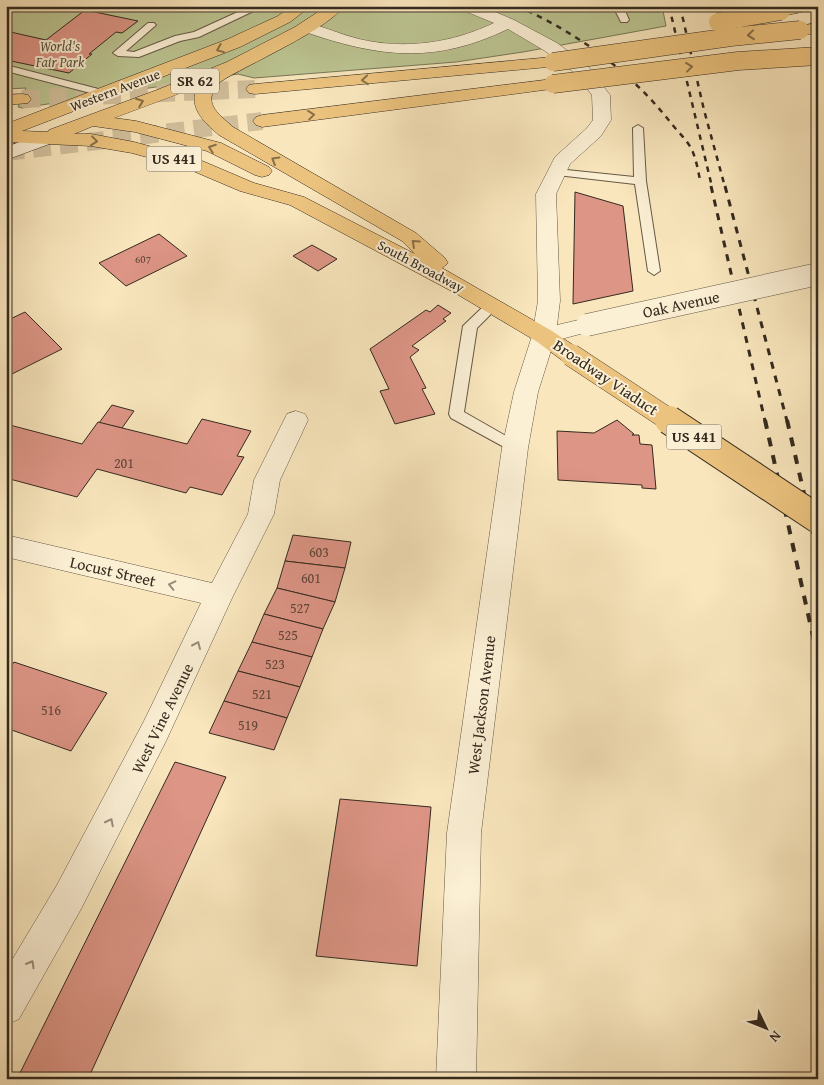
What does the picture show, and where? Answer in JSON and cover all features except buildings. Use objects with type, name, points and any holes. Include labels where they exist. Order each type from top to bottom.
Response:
[{"type":"main road","name":"Western Avenue","points":[[6,131],[234,43],[284,19],[303,6]]},
{"type":"main road","name":"Western Avenue","points":[[46,138],[253,57],[308,28],[333,10],[334,6]]},
{"type":"main road","points":[[550,58],[806,6]]},
{"type":"main road","points":[[284,19],[308,28]]},
{"type":"main road","points":[[255,89],[396,77],[818,28]]},
{"type":"main road","points":[[262,121],[555,87],[738,62],[818,56]]},
{"type":"main road","points":[[253,57],[223,71],[208,83],[201,97],[202,107],[211,120],[326,191],[408,237],[464,288]]},
{"type":"main road","points":[[555,87],[798,74]]},
{"type":"main road","name":"US 441","points":[[6,117],[92,120]]},
{"type":"main road","name":"South Broadway","points":[[92,120],[136,127],[214,147],[268,174],[297,201]]},
{"type":"main road","name":"US 441","points":[[6,136],[46,138]]},
{"type":"main road","name":"South Broadway","points":[[46,138],[91,140],[134,148],[193,164],[247,187],[297,201],[464,288],[544,336]]},
{"type":"main road","name":"Broadway Viaduct","points":[[544,336],[818,519]]},
{"type":"street","name":"West Jackson Avenue","points":[[456,1079],[464,832],[515,448],[526,392],[544,336],[549,301],[546,194],[562,161],[594,132],[602,120],[601,96],[581,69],[551,47],[508,23],[466,6]]},
{"type":"street","points":[[308,28],[362,45],[417,49],[460,43],[484,35],[508,23]]},
{"type":"street","points":[[6,154],[46,138]]},
{"type":"street","name":"Oak Avenue","points":[[544,336],[818,274]]},
{"type":"street","name":"West Vine Avenue","points":[[6,1006],[107,828],[191,658],[219,596],[261,514],[267,480],[296,420]]},
{"type":"street","name":"Locust Street","points":[[6,546],[219,596]]},
{"type":"lane","points":[[151,26],[118,53],[136,56],[178,38],[196,34],[259,6]]},
{"type":"lane","points":[[618,6],[624,20]]},
{"type":"lane","points":[[6,68],[106,94]]},
{"type":"lane","points":[[638,128],[640,181],[654,271]]},
{"type":"lane","points":[[557,172],[640,181]]},
{"type":"lane","points":[[493,305],[470,326],[456,414],[515,448]]},
{"type":"green space","name":"World's Fair Park","points":[[6,6],[662,6],[666,26],[456,62],[254,78],[238,74],[22,108],[18,107],[26,88],[6,89]]},
{"type":"tunnel","points":[[22,99],[255,89]]},
{"type":"tunnel","points":[[6,152],[262,121]]},
{"type":"railway","points":[[517,6],[582,41],[620,70],[638,87],[655,104],[690,146],[695,157],[700,180]]},
{"type":"railway","points":[[669,6],[712,187]]},
{"type":"railway","points":[[680,6],[704,110],[725,187]]},
{"type":"railway","points":[[711,186],[765,421]]},
{"type":"railway","points":[[725,186],[787,421]]},
{"type":"railway","points":[[765,420],[818,659]]},
{"type":"railway","points":[[787,420],[818,554]]}]
